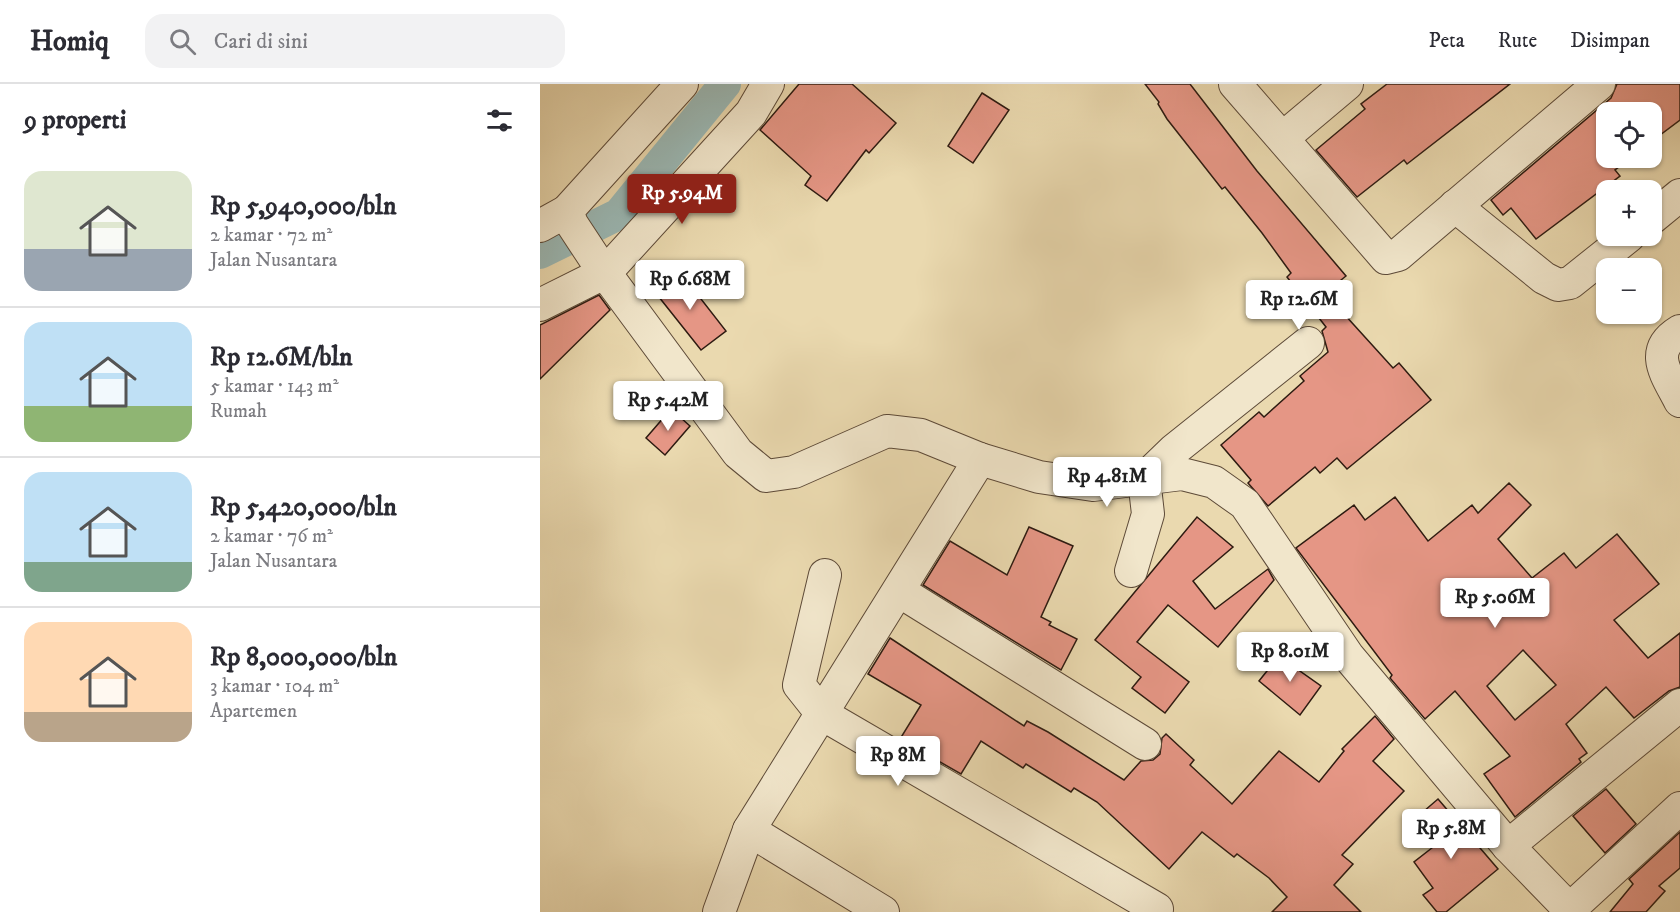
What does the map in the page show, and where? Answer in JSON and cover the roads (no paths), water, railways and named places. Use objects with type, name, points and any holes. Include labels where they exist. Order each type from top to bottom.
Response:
[{"type":"street","points":[[540,226],[570,217],[682,84]]},
{"type":"street","points":[[540,305],[602,267],[751,113],[768,84]]},
{"type":"street","points":[[1235,84],[1284,137],[1386,258],[1398,255],[1599,84]]},
{"type":"street","points":[[1284,137],[1347,84]]},
{"type":"street","points":[[1662,210],[1680,195]]},
{"type":"street","points":[[1455,206],[1550,282],[1558,285],[1570,283],[1616,246]]},
{"type":"street","points":[[570,217],[602,267],[738,453],[766,476],[794,472],[887,431],[921,435],[980,459],[1039,477],[1093,485],[1182,474],[1214,482],[1245,504],[1348,656],[1508,846],[1571,911],[1680,808]]},
{"type":"street","points":[[1680,331],[1668,339],[1662,352],[1662,365],[1680,401]]},
{"type":"street","points":[[1144,479],[1174,450],[1308,343]]},
{"type":"street","points":[[719,912],[749,830],[980,459]]},
{"type":"street","points":[[1131,571],[1148,514],[1144,479]]},
{"type":"street","points":[[825,575],[799,685],[822,714],[1157,909]]},
{"type":"street","points":[[899,591],[1145,744]]},
{"type":"street","points":[[1508,846],[1680,705]]},
{"type":"street","points":[[749,830],[884,912]]},
{"type":"waterway","points":[[540,253],[619,214],[725,84]]}]
